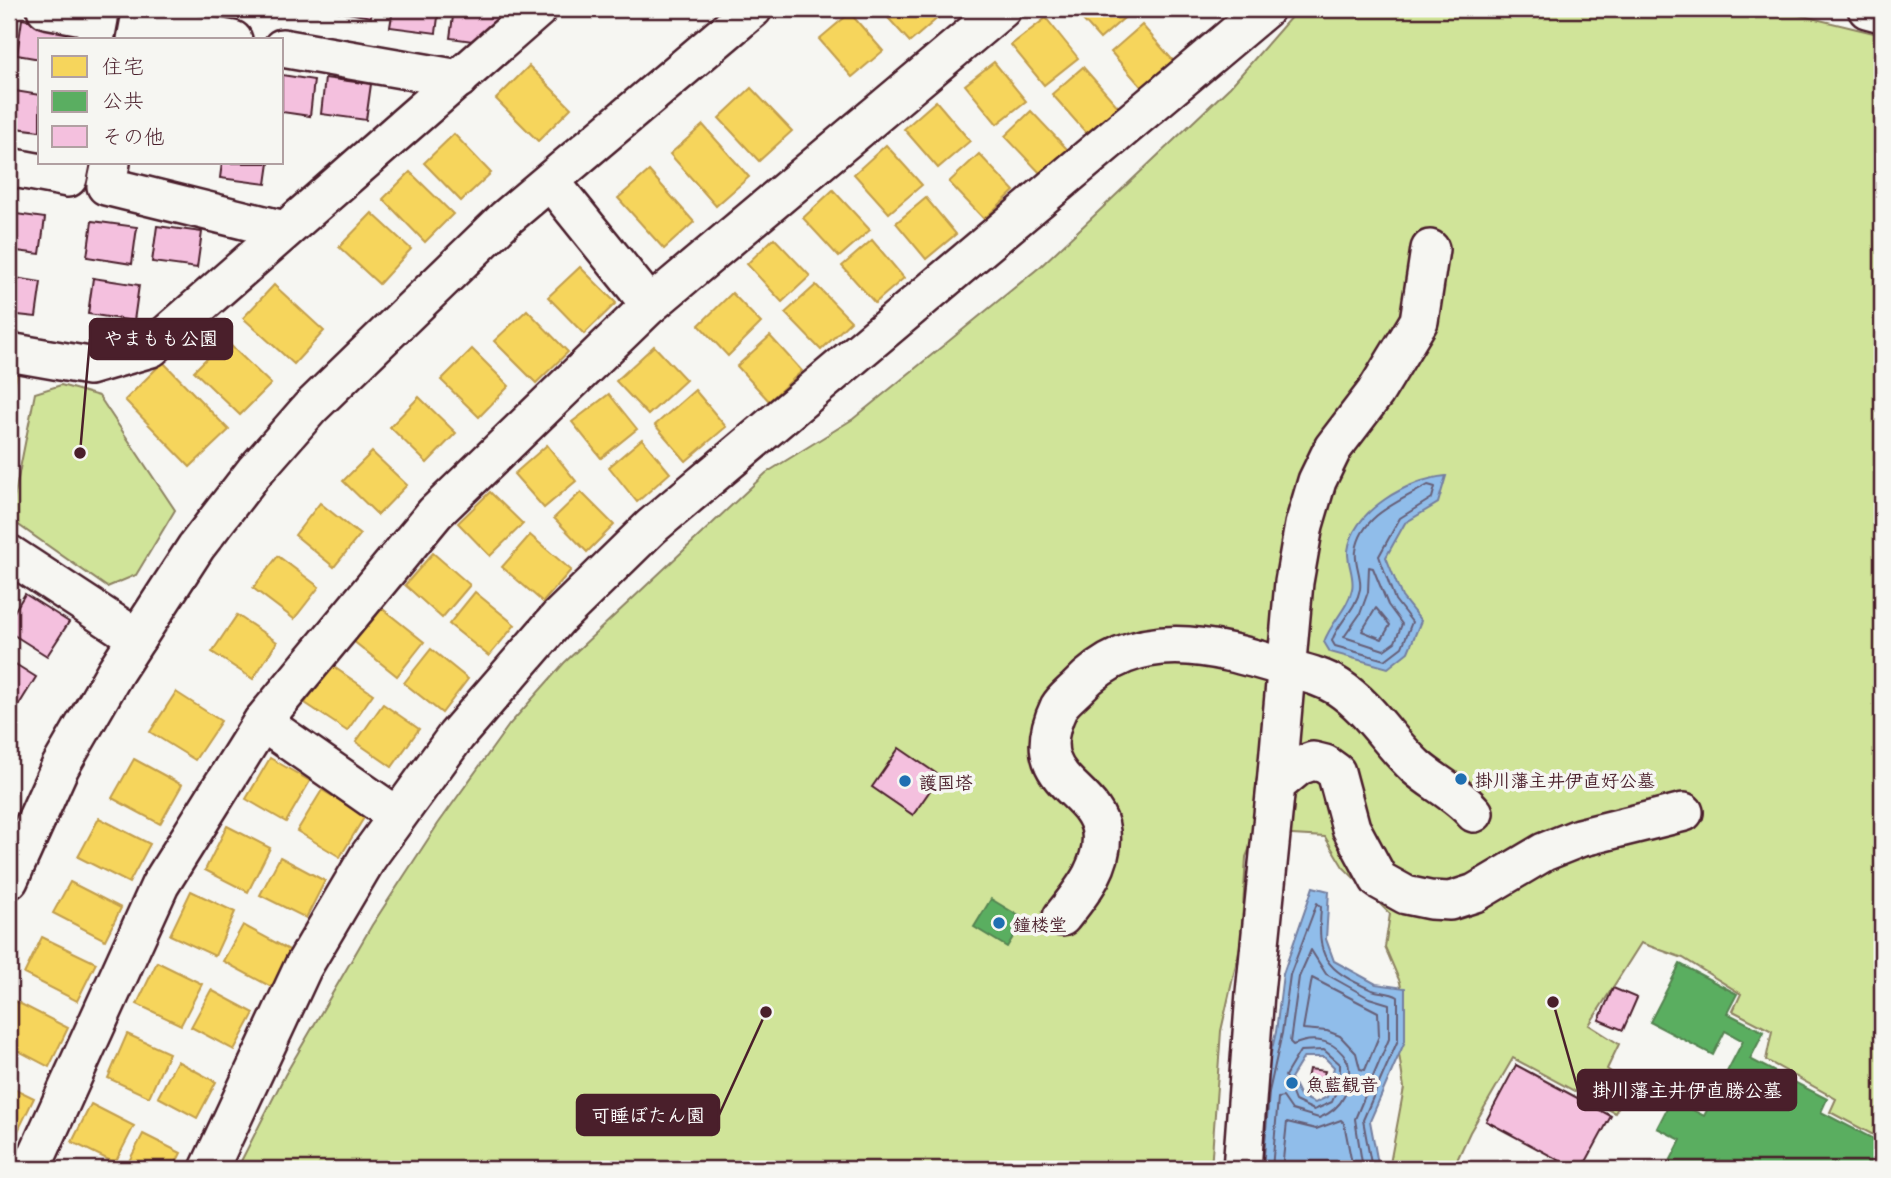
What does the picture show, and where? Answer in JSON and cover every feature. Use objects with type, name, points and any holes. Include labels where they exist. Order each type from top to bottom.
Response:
[{"type":"street","points":[[46,9],[99,19],[95,38]]},
{"type":"street","points":[[9,352],[89,366],[150,348],[538,9]]},
{"type":"street","points":[[9,880],[60,767],[137,638],[196,547],[254,472],[310,408],[506,218],[551,183],[753,9]]},
{"type":"street","points":[[31,1169],[160,885],[262,722],[435,513],[650,305],[1002,9]]},
{"type":"street","points":[[209,1169],[303,967],[368,857],[456,736],[558,618],[651,527],[1265,9]]},
{"type":"street","points":[[1867,9],[1882,13]]},
{"type":"street","points":[[136,38],[139,24],[221,38]]},
{"type":"street","points":[[284,48],[459,79]]},
{"type":"street","points":[[9,167],[68,178],[71,164]]},
{"type":"street","points":[[111,164],[107,186],[284,230]]},
{"type":"street","points":[[551,183],[650,305]]},
{"type":"street","points":[[1242,1169],[1255,993],[1294,582],[1304,525],[1317,481],[1334,448],[1375,393],[1419,321],[1430,249]]},
{"type":"street","points":[[11,562],[137,638]]},
{"type":"street","points":[[1062,917],[1083,890],[1096,867],[1101,830],[1094,813],[1055,772],[1051,737],[1059,706],[1093,670],[1136,649],[1169,644],[1202,646],[1254,656],[1306,671],[1354,699],[1415,766],[1474,813]]},
{"type":"street","points":[[262,722],[397,816]]},
{"type":"street","points":[[1276,785],[1299,766],[1313,761],[1325,764],[1336,772],[1351,828],[1379,880],[1406,895],[1430,900],[1450,901],[1475,893],[1544,852],[1579,838],[1684,812]]},
{"type":"green space","points":[[1298,9],[1774,9],[1882,35],[1882,1129],[1877,1137],[1830,1112],[1836,1099],[1766,1060],[1772,1031],[1733,1011],[1741,994],[1683,958],[1641,943],[1589,1025],[1619,1044],[1607,1069],[1630,1086],[1615,1113],[1513,1058],[1470,1132],[1453,1169],[1389,1169],[1404,1088],[1395,1027],[1402,993],[1385,947],[1390,914],[1343,867],[1325,837],[1276,834],[1275,787],[1246,857],[1241,942],[1221,1031],[1211,1169],[237,1169],[285,1075],[372,925],[438,824],[509,725],[564,663],[766,473],[853,419],[1041,266],[1230,87]]},
{"type":"green space","points":[[61,385],[99,396],[175,510],[136,575],[107,587],[10,519],[35,393]]},
{"type":"water","points":[[1446,476],[1438,503],[1405,523],[1386,557],[1402,597],[1421,621],[1408,652],[1388,668],[1330,652],[1324,642],[1350,596],[1352,580],[1348,551],[1360,522],[1371,510],[1400,490],[1431,478]]},
{"type":"water","points":[[1313,887],[1329,891],[1326,939],[1334,961],[1376,984],[1405,988],[1405,1041],[1370,1121],[1379,1169],[1256,1169],[1262,1091],[1276,1032],[1283,974]],"holes":[[[1304,1057],[1324,1057],[1334,1067],[1327,1097],[1315,1103],[1300,1096],[1291,1078]]]},
{"type":"building: 住宅","points":[[880,9],[948,9],[910,42]]},
{"type":"building: 住宅","points":[[1073,9],[1129,9],[1132,11],[1100,39]]},
{"type":"building: 住宅","points":[[1189,9],[1205,9],[1196,16]]},
{"type":"building: 住宅","points":[[850,13],[883,51],[852,77],[819,39]]},
{"type":"building: 住宅","points":[[1046,18],[1078,58],[1044,85],[1011,45]]},
{"type":"building: 住宅","points":[[1142,25],[1176,64],[1145,91],[1111,52]]},
{"type":"building: 住宅","points":[[994,62],[1026,101],[997,124],[965,85]]},
{"type":"building: 住宅","points":[[529,66],[571,108],[538,141],[496,99]]},
{"type":"building: 住宅","points":[[1083,67],[1120,109],[1089,136],[1052,94]]},
{"type":"building: 住宅","points":[[751,88],[792,131],[759,161],[719,118]]},
{"type":"building: 住宅","points":[[936,101],[970,141],[938,168],[904,129]]},
{"type":"building: 住宅","points":[[1031,111],[1068,150],[1042,175],[1005,136]]},
{"type":"building: 住宅","points":[[703,125],[749,177],[716,206],[670,154]]},
{"type":"building: 住宅","points":[[454,134],[491,173],[461,201],[424,163]]},
{"type":"building: 住宅","points":[[886,145],[922,185],[889,213],[854,174]]},
{"type":"building: 住宅","points":[[979,154],[1014,191],[984,219],[949,182]]},
{"type":"building: 住宅","points":[[649,171],[694,222],[664,249],[618,198]]},
{"type":"building: 住宅","points":[[410,172],[453,214],[425,242],[383,199]]},
{"type":"building: 住宅","points":[[833,190],[870,230],[839,257],[803,218]]},
{"type":"building: 住宅","points":[[926,198],[956,234],[926,259],[896,223]]},
{"type":"building: 住宅","points":[[372,213],[411,249],[379,284],[339,247]]},
{"type":"building: 住宅","points":[[774,238],[810,276],[782,302],[747,264]]},
{"type":"building: 住宅","points":[[872,240],[904,278],[875,303],[842,266]]},
{"type":"building: 住宅","points":[[580,267],[616,303],[584,334],[548,297]]},
{"type":"building: 住宅","points":[[274,285],[324,331],[294,364],[243,318]]},
{"type":"building: 住宅","points":[[816,285],[851,321],[821,350],[785,313]]},
{"type":"building: 住宅","points":[[732,293],[761,323],[728,356],[699,325]]},
{"type":"building: 住宅","points":[[527,310],[568,352],[536,383],[494,341]]},
{"type":"building: 住宅","points":[[770,336],[802,371],[769,401],[737,366]]},
{"type":"building: 住宅","points":[[225,340],[271,384],[240,415],[194,371]]},
{"type":"building: 住宅","points":[[654,346],[686,380],[648,415],[616,381]]},
{"type":"building: 住宅","points":[[472,349],[509,386],[479,417],[441,380]]},
{"type":"building: 住宅","points":[[163,362],[229,430],[190,467],[125,400]]},
{"type":"building: 住宅","points":[[9,373],[17,374],[9,411]]},
{"type":"building: 住宅","points":[[695,390],[726,427],[686,461],[655,425]]},
{"type":"building: 住宅","points":[[609,394],[637,429],[601,458],[572,422]]},
{"type":"building: 住宅","points":[[419,397],[456,433],[427,463],[390,427]]},
{"type":"building: 住宅","points":[[9,430],[16,432],[9,470]]},
{"type":"building: 住宅","points":[[642,439],[670,473],[637,502],[609,467]]},
{"type":"building: 住宅","points":[[547,445],[576,481],[544,508],[514,474]]},
{"type":"building: 住宅","points":[[372,452],[407,485],[378,515],[343,481]]},
{"type":"building: 住宅","points":[[490,492],[523,524],[490,556],[458,523]]},
{"type":"building: 住宅","points":[[581,492],[614,525],[587,552],[554,518]]},
{"type":"building: 住宅","points":[[320,503],[360,535],[334,567],[295,535]]},
{"type":"building: 住宅","points":[[530,535],[571,570],[543,602],[502,567]]},
{"type":"building: 住宅","points":[[433,553],[470,585],[442,618],[405,585]]},
{"type":"building: 住宅","points":[[278,556],[319,587],[294,619],[253,588]]},
{"type":"building: 住宅","points":[[475,592],[515,625],[489,656],[449,624]]},
{"type":"building: 住宅","points":[[379,606],[424,642],[397,676],[352,640]]},
{"type":"building: 住宅","points":[[237,615],[277,642],[253,679],[212,652]]},
{"type":"building: 住宅","points":[[431,649],[468,679],[442,713],[404,683]]},
{"type":"building: 住宅","points":[[331,665],[373,694],[347,731],[305,703]]},
{"type":"building: 住宅","points":[[176,692],[221,721],[195,760],[150,732]]},
{"type":"building: 住宅","points":[[383,704],[419,729],[392,767],[356,742]]},
{"type":"building: 住宅","points":[[270,758],[310,781],[286,822],[246,799]]},
{"type":"building: 住宅","points":[[134,759],[182,785],[160,824],[112,798]]},
{"type":"building: 住宅","points":[[322,790],[365,816],[340,857],[297,831]]},
{"type":"building: 住宅","points":[[99,818],[150,844],[129,883],[78,857]]},
{"type":"building: 住宅","points":[[227,826],[270,848],[248,892],[205,870]]},
{"type":"building: 住宅","points":[[280,857],[325,881],[306,918],[260,895]]},
{"type":"building: 住宅","points":[[70,882],[121,908],[105,940],[53,913]]},
{"type":"building: 住宅","points":[[191,891],[235,912],[215,956],[170,935]]},
{"type":"building: 住宅","points":[[243,925],[293,952],[273,988],[223,961]]},
{"type":"building: 住宅","points":[[42,937],[96,963],[77,1001],[24,974]]},
{"type":"building: 住宅","points":[[157,962],[202,984],[181,1025],[137,1004]]},
{"type":"building: 住宅","points":[[211,990],[254,1013],[234,1050],[191,1027]]},
{"type":"building: 住宅","points":[[11,999],[68,1028],[49,1067],[9,1046]]},
{"type":"building: 住宅","points":[[127,1034],[169,1053],[149,1097],[108,1078]]},
{"type":"building: 住宅","points":[[177,1061],[216,1082],[197,1118],[158,1097]]},
{"type":"building: 住宅","points":[[9,1086],[34,1098],[17,1133],[9,1129]]},
{"type":"building: 住宅","points":[[91,1104],[134,1126],[115,1163],[72,1142]]},
{"type":"building: 住宅","points":[[143,1134],[181,1153],[173,1169],[125,1169]]},
{"type":"building: 公共","name":"鐘楼堂","points":[[991,899],[1024,919],[1007,947],[974,927]]},
{"type":"building: 公共","points":[[1680,964],[1737,994],[1727,1013],[1764,1032],[1750,1059],[1827,1099],[1821,1112],[1879,1142],[1882,1137],[1882,1169],[1666,1169],[1681,1140],[1657,1128],[1672,1099],[1704,1116],[1743,1041],[1725,1031],[1713,1055],[1650,1022]]},
{"type":"building: その他","points":[[326,9],[372,9],[371,17]]},
{"type":"building: その他","points":[[393,9],[439,9],[436,33],[390,27]]},
{"type":"building: その他","points":[[454,9],[501,9],[495,44],[450,38]]},
{"type":"building: その他","points":[[22,19],[67,26],[65,38],[38,38],[38,59],[17,55]]},
{"type":"building: その他","points":[[284,75],[314,80],[310,116],[284,112]]},
{"type":"building: その他","points":[[325,78],[371,84],[366,120],[321,114]]},
{"type":"building: その他","points":[[9,90],[38,95],[38,131],[9,127]]},
{"type":"building: その他","points":[[222,164],[269,164],[266,184],[220,178]]},
{"type":"building: その他","points":[[9,213],[45,218],[40,254],[9,250]]},
{"type":"building: その他","points":[[92,221],[137,227],[132,264],[87,257]]},
{"type":"building: その他","points":[[157,226],[202,232],[197,268],[152,262]]},
{"type":"building: その他","points":[[9,277],[41,282],[36,317],[9,314]]},
{"type":"building: その他","points":[[93,278],[139,285],[134,321],[88,314]]},
{"type":"building: その他","points":[[25,594],[69,622],[47,656],[9,632],[9,620]]},
{"type":"building: その他","points":[[9,660],[36,677],[15,711],[9,707]]},
{"type":"building: その他","points":[[899,748],[940,776],[913,815],[872,787]]},
{"type":"building: その他","points":[[1613,988],[1637,998],[1623,1030],[1599,1020]]},
{"type":"building: その他","points":[[1516,1065],[1611,1116],[1582,1169],[1575,1169],[1486,1121]]},
{"type":"building: その他","points":[[1309,1069],[1325,1071],[1322,1082],[1307,1079]]},
{"type":"place","name":"やまもも公園","points":[[80,453]]},
{"type":"place","name":"掛川藩主井伊直好公墓","points":[[1461,779]]},
{"type":"place","name":"護国塔","points":[[905,781]]},
{"type":"place","name":"鐘楼堂","points":[[999,923]]},
{"type":"place","name":"掛川藩主井伊直勝公墓","points":[[1553,1002]]},
{"type":"place","name":"可睡ぼたん園","points":[[766,1012]]},
{"type":"place","name":"魚藍観音","points":[[1292,1083]]}]
